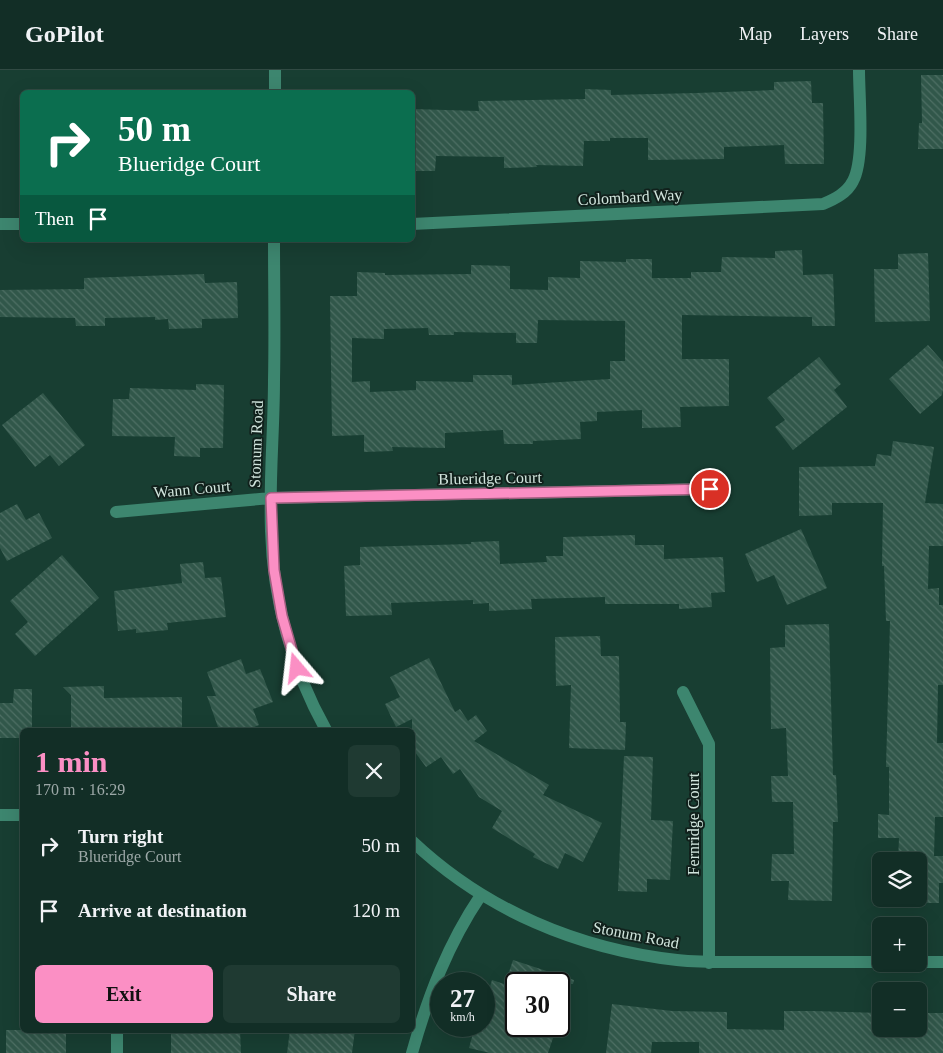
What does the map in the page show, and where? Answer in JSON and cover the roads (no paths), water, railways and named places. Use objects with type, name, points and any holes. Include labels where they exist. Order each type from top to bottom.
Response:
[{"type":"street","points":[[275,70],[275,90]]},
{"type":"street","name":"Colombard Way","points":[[415,224],[823,204],[834,200],[846,191],[859,166],[859,70]]},
{"type":"street","points":[[0,224],[20,224]]},
{"type":"street","name":"Stonum Road","points":[[274,242],[274,380],[271,498],[274,570],[282,616],[297,668],[325,728]]},
{"type":"street","name":"Blueridge Court","points":[[271,498],[710,489]]},
{"type":"street","name":"Wann Court","points":[[116,512],[271,498]]},
{"type":"street","name":"Fernridge Court","points":[[683,692],[709,744],[709,962]]},
{"type":"street","points":[[0,815],[20,814]]},
{"type":"street","name":"Stonum Road","points":[[415,845],[481,896],[543,926],[587,942],[640,955],[709,962],[872,962]]},
{"type":"street","points":[[412,1053],[425,1006],[441,964],[481,896]]},
{"type":"street","points":[[927,962],[943,962]]},
{"type":"street","points":[[117,1053],[118,1033]]}]
